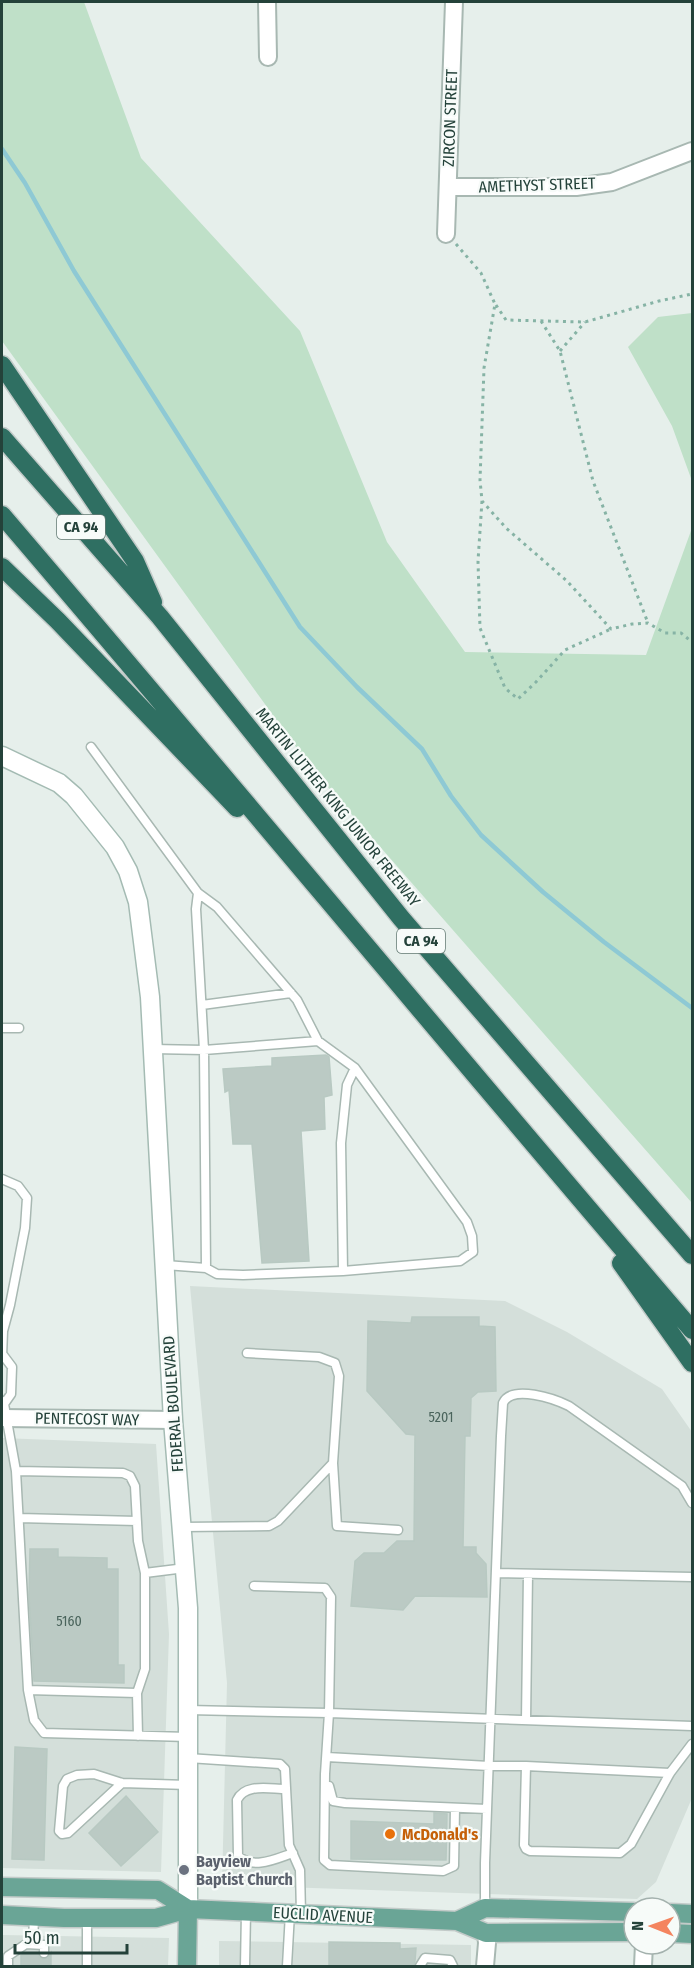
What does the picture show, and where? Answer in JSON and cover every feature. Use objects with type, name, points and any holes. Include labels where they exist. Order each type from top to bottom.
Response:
[{"type":"highway","points":[[2,365],[135,561],[160,617]]},
{"type":"highway","name":"MARTIN LUTHER KING JUNIOR FREEWAY","points":[[2,437],[160,617],[401,918],[693,1255]]},
{"type":"highway","name":"CA 94","points":[[2,515],[693,1330]]},
{"type":"highway","points":[[2,567],[104,668],[355,933]]},
{"type":"highway","points":[[545,1156],[693,1363]]},
{"type":"main road","name":"FEDERAL BOULEVARD","points":[[2,756],[58,783],[75,796],[115,847],[128,871],[138,902],[150,997],[173,1420],[188,1608],[187,1966]]},
{"type":"main road","name":"EUCLID AVENUE","points":[[2,1887],[158,1890],[188,1909]]},
{"type":"main road","points":[[2,1904],[25,1904],[49,1888]]},
{"type":"main road","name":"EUCLID AVENUE","points":[[457,1921],[485,1908],[622,1912]]},
{"type":"main road","name":"EUCLID AVENUE","points":[[2,1915],[156,1918],[188,1909],[457,1921],[486,1933],[622,1932]]},
{"type":"main road","points":[[486,1933],[506,1922],[532,1922],[556,1910]]},
{"type":"street","points":[[267,2],[268,57]]},
{"type":"street","name":"ZIRCON STREET","points":[[447,234],[454,2]]},
{"type":"street","name":"AMETHYST STREET","points":[[448,187],[576,188],[612,182],[693,151]]},
{"type":"street","name":"PENTECOST WAY","points":[[3,1410],[173,1420]]},
{"type":"street","points":[[485,1966],[486,1933]]},
{"type":"lane","points":[[91,747],[198,893],[217,907],[297,1000],[318,1041],[355,1068],[467,1222],[472,1236],[473,1252],[460,1261],[343,1271],[243,1275],[217,1274],[206,1268],[165,1265]]},
{"type":"lane","points":[[198,893],[196,909],[204,1050],[206,1268]]},
{"type":"lane","points":[[202,1005],[291,993]]},
{"type":"lane","points":[[2,1028],[19,1028]]},
{"type":"lane","points":[[153,1049],[204,1050],[318,1041]]},
{"type":"lane","points":[[343,1271],[341,1143],[347,1086],[355,1068]]},
{"type":"lane","points":[[2,1179],[18,1186],[27,1198],[26,1228],[10,1305],[2,1331],[2,1356],[12,1367],[11,1394],[3,1410],[16,1471],[28,1690],[34,1720],[44,1733],[188,1737]]},
{"type":"lane","points":[[247,1353],[320,1357],[335,1363],[339,1376],[333,1463],[337,1526],[398,1530]]},
{"type":"lane","points":[[485,1908],[496,1573],[505,1398],[512,1394],[525,1394],[555,1399],[569,1406],[682,1486],[693,1503]]},
{"type":"lane","points":[[182,1527],[269,1526],[278,1521],[333,1463]]},
{"type":"lane","points":[[16,1471],[123,1473],[130,1476],[135,1486],[138,1541],[145,1574],[145,1669],[137,1693],[138,1736]]},
{"type":"lane","points":[[19,1518],[137,1521]]},
{"type":"lane","points":[[145,1574],[185,1568]]},
{"type":"lane","points":[[496,1573],[693,1576]]},
{"type":"lane","points":[[526,1720],[528,1574]]},
{"type":"lane","points":[[254,1586],[325,1588],[331,1597],[324,1860],[330,1865],[442,1871],[451,1868],[454,1866],[455,1808]]},
{"type":"lane","points":[[28,1690],[137,1693]]},
{"type":"lane","points":[[188,1710],[693,1725]]},
{"type":"lane","points":[[526,1767],[524,1845],[526,1850],[620,1853],[631,1844],[670,1773],[693,1744]]},
{"type":"lane","points":[[327,1757],[670,1773]]},
{"type":"lane","points":[[188,1758],[280,1764],[285,1769],[289,1845],[300,1870],[287,1966]]},
{"type":"lane","points":[[122,1783],[68,1833],[62,1834],[59,1831],[63,1785],[67,1779],[77,1775],[94,1774],[122,1783],[188,1785]]},
{"type":"lane","points":[[325,1774],[333,1801],[487,1809]]},
{"type":"lane","points":[[286,1789],[248,1788],[240,1794],[237,1800],[238,1856],[251,1863],[264,1862],[293,1853]]},
{"type":"lane","points":[[245,1966],[246,1912]]},
{"type":"lane","points":[[33,1943],[34,1916]]},
{"type":"lane","points":[[87,1918],[87,1966]]},
{"type":"lane","points":[[8,1966],[8,1956],[26,1944],[44,1945],[44,1953]]},
{"type":"lane","points":[[420,1966],[425,1958],[450,1960],[453,1966]]},
{"type":"path","points":[[447,234],[481,273],[495,304],[506,320],[585,322],[693,294]]},
{"type":"path","points":[[495,304],[484,368],[480,480],[482,501],[478,561],[480,628],[505,688],[518,699],[565,650],[611,629],[648,623],[665,633],[681,633],[693,642]]},
{"type":"path","points":[[541,321],[560,351],[593,481],[648,623]]},
{"type":"path","points":[[560,351],[585,322]]},
{"type":"path","points":[[482,501],[506,528],[567,581],[611,629]]},
{"type":"shaded area","points":[[190,1286],[505,1301],[567,1332],[662,1389],[692,1432],[692,1798],[656,1882],[640,1896],[622,1896],[622,1898],[222,1885],[227,1683]]},
{"type":"shaded area","points":[[2,1438],[156,1444],[169,1634],[161,1872],[2,1868]]},
{"type":"shaded area","points":[[2,1935],[169,1938],[168,1966],[2,1966]]},
{"type":"shaded area","points":[[219,1941],[471,1945],[471,1966],[219,1966]]},
{"type":"green space","points":[[2,2],[84,2],[141,158],[300,331],[387,542],[465,652],[646,655],[692,528],[692,1203],[312,769],[2,341]]},
{"type":"green space","points":[[692,313],[692,481],[672,426],[628,347],[658,317]]},
{"type":"building","points":[[326,1055],[329,1057],[332,1095],[324,1097],[325,1129],[301,1131],[309,1261],[262,1263],[252,1144],[233,1144],[229,1090],[225,1092],[223,1069],[272,1066],[272,1058]]},
{"type":"building","points":[[412,1317],[479,1317],[479,1326],[495,1327],[496,1391],[478,1392],[471,1398],[470,1436],[465,1436],[463,1547],[476,1547],[476,1553],[486,1564],[487,1597],[415,1596],[403,1610],[351,1606],[355,1561],[364,1553],[384,1553],[397,1541],[414,1541],[415,1435],[406,1434],[367,1391],[368,1321],[411,1323]]},
{"type":"building","points":[[30,1549],[58,1549],[58,1557],[107,1558],[107,1569],[118,1569],[118,1665],[124,1665],[124,1683],[34,1681],[29,1595]]},
{"type":"building","points":[[15,1747],[47,1749],[44,1860],[12,1859]]},
{"type":"building","points":[[126,1796],[158,1832],[121,1866],[89,1833]]},
{"type":"building","points":[[434,1813],[447,1814],[446,1860],[351,1859],[351,1821],[434,1824]]},
{"type":"building","points":[[329,1942],[400,1943],[400,1949],[416,1948],[414,1966],[329,1966]]},
{"type":"building","points":[[38,1953],[43,1959],[48,1958],[51,1953],[51,1966],[21,1966],[21,1955]]},
{"type":"waterway","points":[[2,149],[25,183],[74,271],[300,627],[357,687],[422,749],[451,796],[481,835],[543,892],[604,942],[692,1008]]},
{"type":"place","name":"McDonald's","points":[[390,1834]]},
{"type":"place","name":"Bayview Baptist Church","points":[[184,1870]]}]
